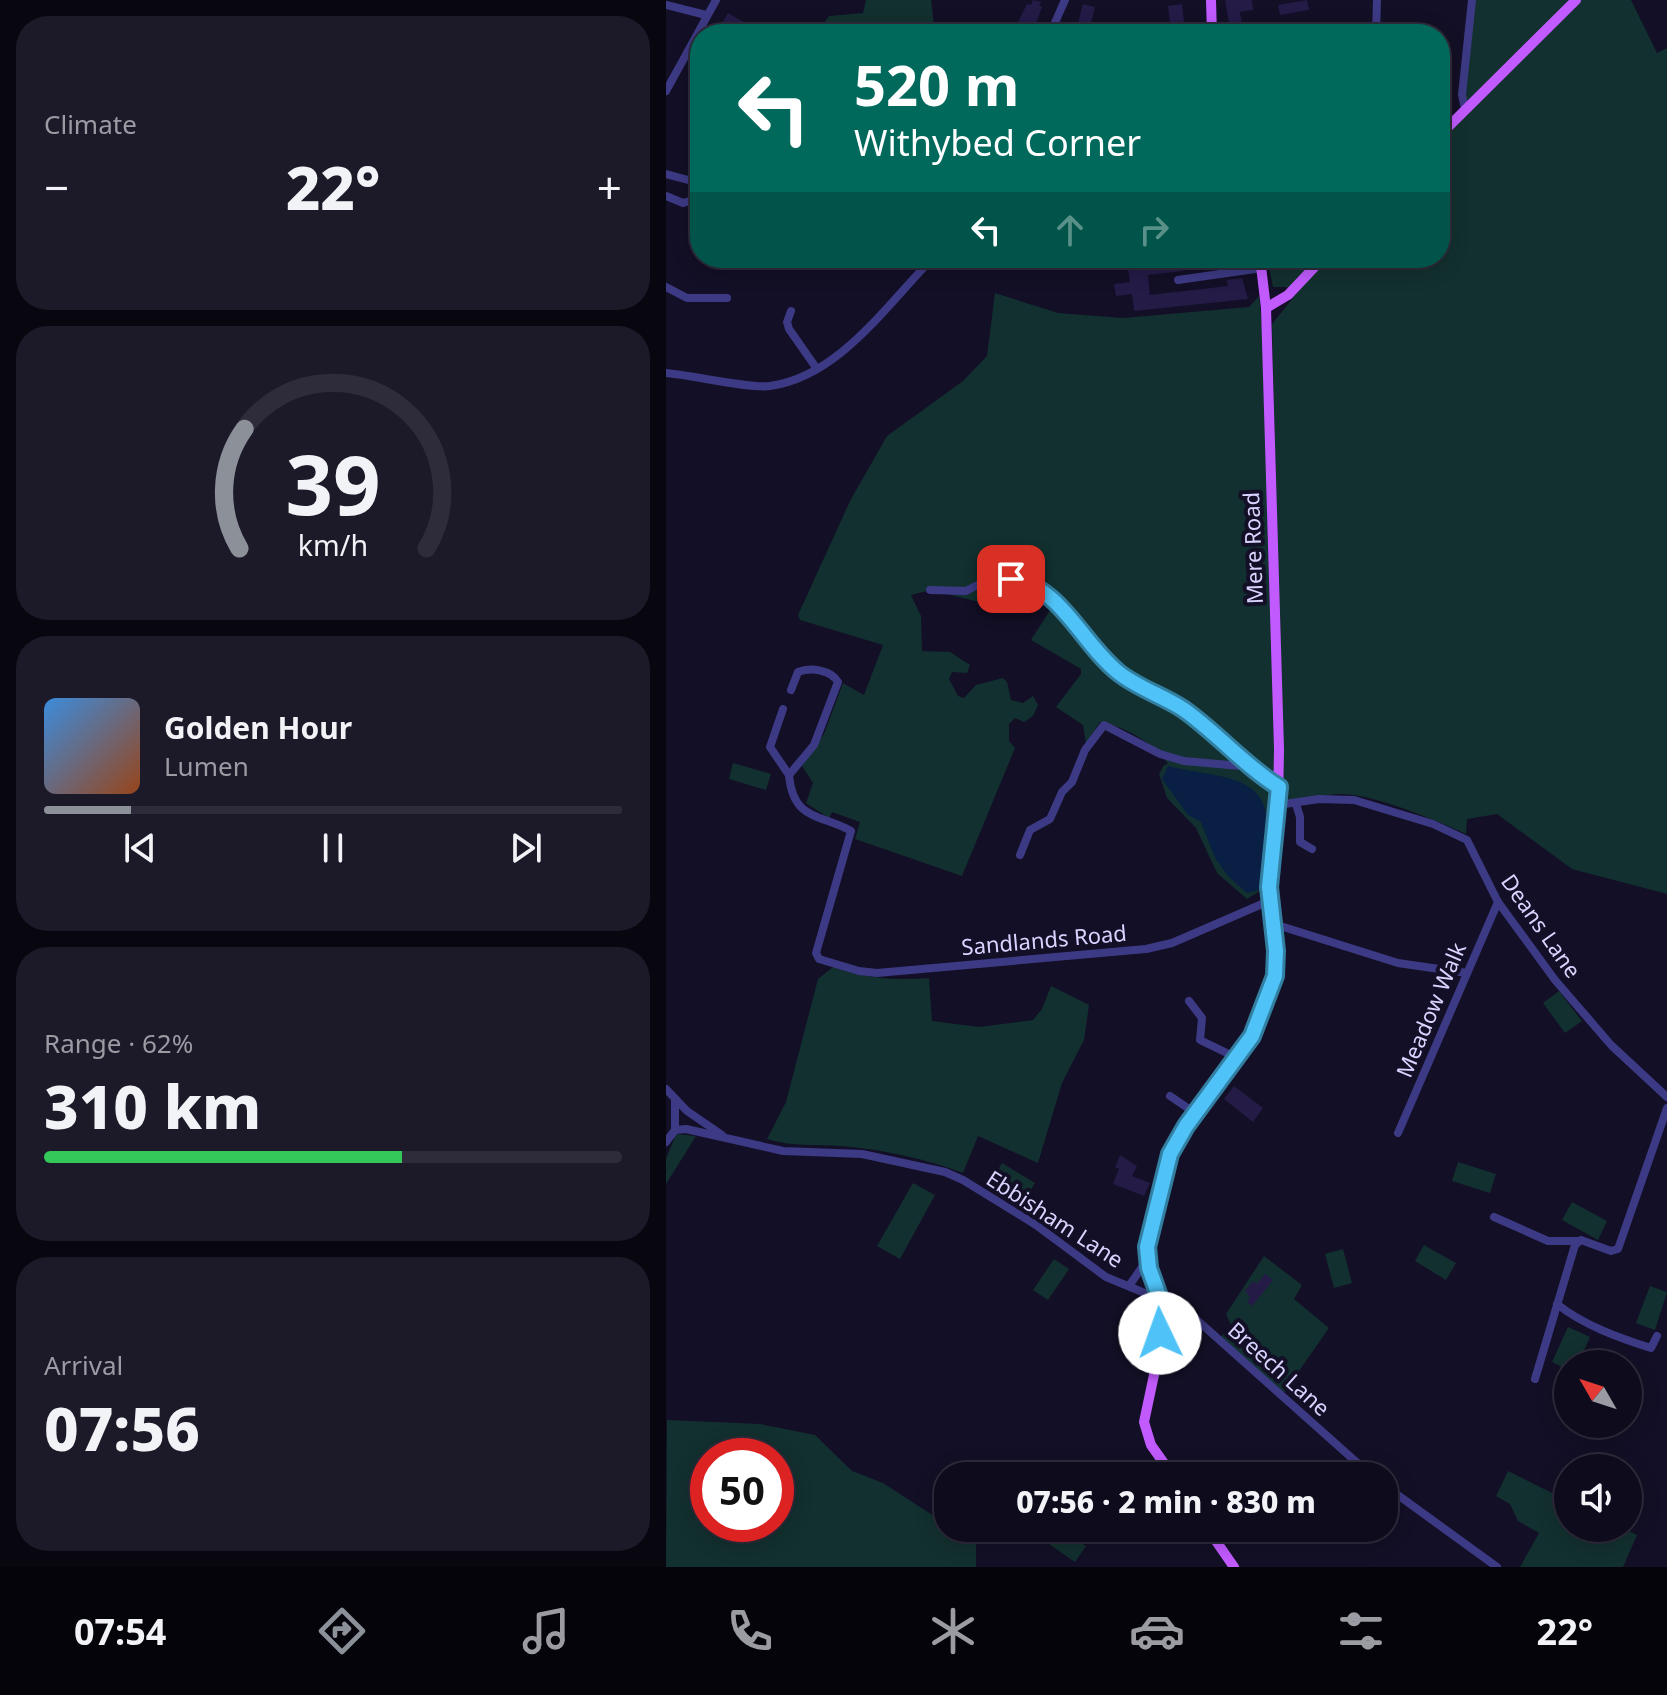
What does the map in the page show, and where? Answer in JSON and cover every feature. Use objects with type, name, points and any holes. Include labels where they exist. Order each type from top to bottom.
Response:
[{"type":"main road","points":[[1211,0],[1212,24]]},
{"type":"main road","points":[[1450,125],[1576,0]]},
{"type":"main road","name":"Mere Road","points":[[1147,1260],[1147,1247],[1170,1154],[1195,1113],[1252,1036],[1271,991],[1276,965],[1269,901],[1279,787],[1266,308],[1262,268]]},
{"type":"main road","points":[[1266,308],[1288,295],[1314,268]]},
{"type":"main road","points":[[1147,1260],[1159,1296],[1158,1356],[1144,1422],[1161,1461]]},
{"type":"main road","points":[[1217,1542],[1234,1567]]},
{"type":"street","points":[[701,24],[716,0]]},
{"type":"street","points":[[1054,24],[1065,0]]},
{"type":"street","points":[[1376,24],[1377,0]]},
{"type":"street","points":[[1465,109],[1462,95],[1472,0]]},
{"type":"street","points":[[666,5],[706,15]]},
{"type":"street","points":[[666,91],[690,45]]},
{"type":"street","points":[[666,174],[690,180]]},
{"type":"street","points":[[666,196],[683,203],[690,201]]},
{"type":"street","points":[[666,373],[769,387],[817,369],[856,339],[923,268]]},
{"type":"street","points":[[1178,280],[1237,268]]},
{"type":"street","points":[[666,287],[687,298],[727,298]]},
{"type":"street","points":[[791,311],[787,322],[789,329],[817,369]]},
{"type":"street","points":[[930,590],[966,591],[989,579],[1030,582],[1060,605],[1093,648],[1122,675],[1183,709],[1279,787]]},
{"type":"street","points":[[783,709],[770,747],[789,775],[814,745],[838,682],[835,677],[816,669],[802,670],[798,672],[791,690]]},
{"type":"street","points":[[1020,855],[1030,830],[1050,819],[1062,792],[1072,782],[1085,750],[1104,725],[1172,757],[1211,765],[1252,767]]},
{"type":"street","name":"Sandlands Road","points":[[789,775],[794,798],[806,813],[849,829],[851,834],[816,957],[859,971],[877,973],[1146,949],[1172,943],[1269,901]]},
{"type":"street","name":"Deans Lane","points":[[1278,805],[1319,799],[1354,800],[1462,837],[1475,851],[1498,902],[1565,992],[1611,1045],[1667,1097]]},
{"type":"street","points":[[1296,804],[1300,817],[1300,842],[1312,849]]},
{"type":"street","name":"Meadow Walk","points":[[1398,1133],[1498,902]]},
{"type":"street","points":[[1271,923],[1398,963],[1467,973]]},
{"type":"street","points":[[1189,1001],[1202,1018],[1200,1040],[1235,1057]]},
{"type":"street","name":"Ebbisham Lane","points":[[666,1089],[687,1111],[726,1138]]},
{"type":"street","points":[[1170,1096],[1195,1113]]},
{"type":"street","points":[[666,1142],[675,1130],[675,1099]]},
{"type":"street","points":[[1494,1217],[1548,1241],[1577,1241],[1611,1251],[1618,1249],[1667,1108]]},
{"type":"street","points":[[686,1129],[687,1111]]},
{"type":"street","name":"Ebbisham Lane","points":[[675,1130],[686,1129],[783,1151],[862,1154],[945,1172],[1036,1225],[1106,1277],[1159,1296]]},
{"type":"street","points":[[1535,1379],[1577,1241]]},
{"type":"street","name":"Ebbisham Lane","points":[[1129,1286],[1147,1260]]},
{"type":"street","name":"Breech Lane","points":[[1159,1296],[1170,1296],[1356,1462]]},
{"type":"street","points":[[1557,1304],[1573,1317],[1651,1348],[1657,1336]]},
{"type":"street","points":[[1398,1495],[1497,1567]]},
{"type":"green space","points":[[866,0],[931,0],[934,24],[823,24],[829,16],[863,13]]},
{"type":"green space","points":[[1472,0],[1631,0],[1657,53],[1667,48],[1667,894],[1572,869],[1497,814],[1467,819],[1466,834],[1370,798],[1341,794],[1286,800],[1283,793],[1272,324],[1293,298],[1287,287],[1273,287],[1269,268],[1450,268],[1450,125],[1465,109]]},
{"type":"green space","points":[[995,293],[1058,313],[1123,318],[1249,307],[1259,296],[1263,333],[1275,776],[1258,764],[1234,769],[1256,774],[1274,793],[1263,889],[1247,899],[1217,873],[1196,828],[1167,798],[1159,774],[1168,764],[1163,757],[1129,732],[1100,722],[1086,744],[1083,725],[1056,707],[1081,674],[1081,669],[1031,640],[1054,604],[1030,582],[1016,587],[1007,609],[931,590],[911,595],[921,616],[922,651],[950,652],[970,665],[967,673],[952,672],[949,679],[958,696],[964,698],[976,685],[1003,678],[1011,700],[1023,703],[1033,696],[1038,705],[1033,716],[1024,722],[1015,718],[1009,724],[1009,741],[1015,748],[962,876],[855,839],[860,822],[832,812],[829,818],[806,803],[813,783],[802,766],[824,734],[843,683],[864,695],[883,645],[800,620],[798,615],[851,499],[887,436],[963,381],[987,356]]},
{"type":"green space","points":[[733,763],[771,774],[766,790],[729,779]]},
{"type":"green space","points":[[833,967],[880,978],[929,978],[932,1021],[979,1027],[1033,1020],[1042,1009],[1051,986],[1089,1005],[1084,1040],[1062,1083],[1038,1163],[978,1136],[963,1173],[887,1152],[767,1139],[786,1102],[818,979]]},
{"type":"green space","points":[[1559,991],[1582,1021],[1565,1033],[1543,1003]]},
{"type":"green space","points":[[676,1134],[696,1136],[666,1184],[666,1159]]},
{"type":"green space","points":[[1458,1162],[1496,1174],[1490,1193],[1452,1181]]},
{"type":"green space","points":[[1002,1163],[1035,1183],[1025,1200],[992,1180]]},
{"type":"green space","points":[[913,1183],[935,1195],[900,1259],[877,1246]]},
{"type":"green space","points":[[1572,1202],[1607,1221],[1598,1240],[1562,1220]]},
{"type":"green space","points":[[1424,1245],[1456,1263],[1446,1280],[1415,1261]]},
{"type":"green space","points":[[1343,1249],[1352,1283],[1334,1288],[1325,1254]]},
{"type":"green space","points":[[1264,1256],[1302,1285],[1294,1299],[1329,1328],[1283,1394],[1220,1338],[1231,1325],[1226,1314]]},
{"type":"green space","points":[[1054,1259],[1069,1269],[1048,1300],[1033,1290]]},
{"type":"green space","points":[[1650,1286],[1667,1292],[1655,1330],[1636,1323]]},
{"type":"green space","points":[[1172,1304],[1202,1332],[1158,1379],[1166,1343],[1167,1308]]},
{"type":"green space","points":[[1568,1327],[1590,1337],[1584,1350],[1557,1350]]},
{"type":"green space","points":[[667,1420],[760,1424],[815,1435],[852,1471],[883,1483],[934,1516],[934,1542],[976,1543],[976,1567],[666,1567]]},
{"type":"green space","points":[[1508,1471],[1554,1494],[1554,1542],[1634,1542],[1623,1567],[1520,1567],[1539,1533],[1518,1521],[1510,1504],[1496,1496]]},
{"type":"green space","points":[[1046,1542],[1079,1542],[1086,1546],[1075,1562]]},
{"type":"water","points":[[1168,766],[1240,782],[1253,790],[1262,801],[1267,818],[1267,840],[1265,872],[1259,890],[1247,893],[1229,877],[1215,858],[1201,822],[1188,815],[1162,779]]},
{"type":"building","points":[[1033,0],[1041,2],[1036,24],[1017,24],[1027,4],[1031,5]]},
{"type":"building","points":[[1225,0],[1252,0],[1253,10],[1240,12],[1242,24],[1229,24]]},
{"type":"building","points":[[1307,0],[1309,10],[1280,15],[1278,5]]},
{"type":"building","points":[[1083,4],[1095,7],[1091,24],[1078,24]]},
{"type":"building","points":[[1182,4],[1184,24],[1170,24],[1168,6]]},
{"type":"building","points":[[728,13],[747,24],[722,24]]},
{"type":"building","points":[[1128,268],[1183,268],[1183,271],[1148,275],[1150,295],[1228,286],[1227,280],[1242,278],[1248,299],[1134,311],[1132,294],[1116,296],[1114,284],[1130,282]]},
{"type":"building","points":[[1234,1086],[1263,1108],[1253,1122],[1224,1099]]},
{"type":"building","points":[[1120,1155],[1137,1166],[1132,1176],[1150,1183],[1144,1196],[1113,1184]]},
{"type":"building","points":[[1265,1274],[1273,1280],[1252,1306],[1247,1302],[1250,1297],[1245,1291],[1253,1281],[1257,1284]]},
{"type":"route","points":[[1011,579],[1030,582],[1060,605],[1093,648],[1122,675],[1183,709],[1279,787],[1269,887],[1276,951],[1275,976],[1252,1036],[1186,1126],[1170,1154],[1147,1247],[1147,1260],[1159,1296],[1160,1333]]}]
